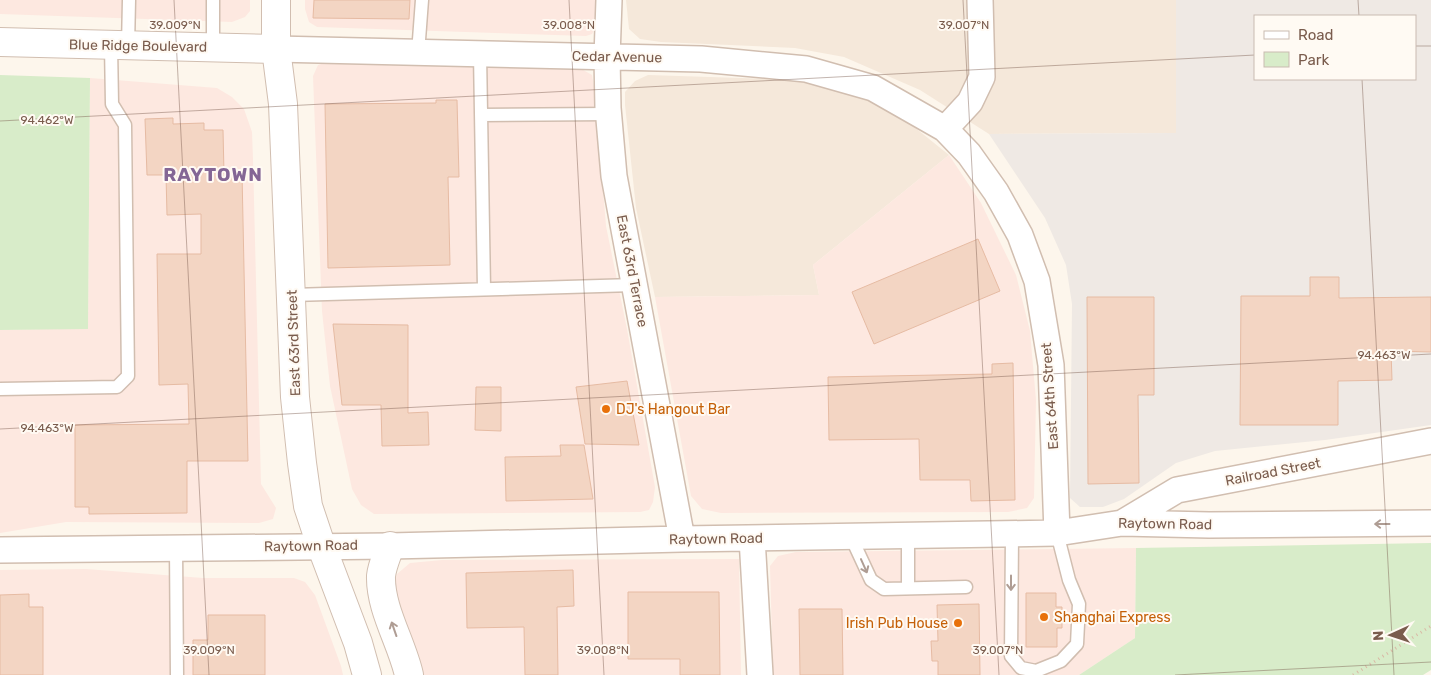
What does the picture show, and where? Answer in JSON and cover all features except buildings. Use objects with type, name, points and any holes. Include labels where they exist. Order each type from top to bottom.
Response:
[{"type":"street","name":"East 63rd Street","points":[[276,0],[276,50],[283,104],[295,397],[302,463],[308,506],[320,546],[358,643],[368,675]]},
{"type":"street","name":"East 63rd Terrace","points":[[609,0],[607,57],[614,176],[682,539]]},
{"type":"street","points":[[945,129],[970,102],[982,78],[980,0]]},
{"type":"street","name":"Blue Ridge Boulevard","points":[[0,42],[276,50]]},
{"type":"street","name":"Cedar Avenue","points":[[276,50],[701,59],[806,68],[873,88],[945,129]]},
{"type":"street","name":"East 64th Street","points":[[945,129],[969,154],[996,192],[1020,235],[1036,281],[1051,365],[1056,533]]},
{"type":"street","name":"Railroad Street","points":[[1122,522],[1177,490],[1431,441]]},
{"type":"street","name":"Raytown Road","points":[[0,550],[390,546],[1056,533],[1122,522],[1209,525],[1431,523]]},
{"type":"street","points":[[752,538],[760,675]]},
{"type":"street","points":[[390,546],[381,575],[383,591],[409,675]]},
{"type":"lane","points":[[0,390],[117,387],[128,376],[125,125],[112,104],[120,45],[129,0]]},
{"type":"lane","points":[[213,0],[213,48]]},
{"type":"lane","points":[[418,53],[422,0]]},
{"type":"lane","points":[[480,54],[484,289]]},
{"type":"lane","points":[[481,115],[609,114]]},
{"type":"lane","points":[[292,295],[634,285]]},
{"type":"lane","points":[[1012,534],[1011,656],[1020,668],[1036,671],[1061,661],[1077,644],[1079,604],[1069,580],[1056,533]]},
{"type":"lane","points":[[908,536],[908,588]]},
{"type":"lane","points":[[851,537],[871,580],[884,589],[966,587]]},
{"type":"lane","points":[[176,548],[177,675]]},
{"type":"path","points":[[1353,675],[1431,626]]},
{"type":"shaded area","points":[[0,0],[250,0],[250,11],[245,17],[232,22],[0,14]]},
{"type":"shaded area","points":[[305,0],[598,0],[598,22],[592,34],[586,36],[317,27],[309,22],[305,9]]},
{"type":"shaded area","points":[[626,0],[1176,0],[1176,133],[989,134],[920,90],[844,57],[795,48],[661,42],[640,39],[629,29]]},
{"type":"shaded area","points":[[1176,0],[1431,0],[1431,425],[1325,440],[1215,451],[1176,463],[1124,499],[1103,507],[1080,507],[1070,498],[1072,304],[1066,265],[1045,218],[989,134],[1176,133]]},
{"type":"shaded area","points":[[331,61],[578,67],[592,75],[606,226],[627,329],[655,487],[653,502],[649,510],[640,512],[374,514],[361,505],[352,489],[330,386],[322,311],[313,76],[318,65]]},
{"type":"shaded area","points":[[648,75],[798,80],[848,91],[898,114],[949,155],[813,265],[819,295],[655,297],[636,208],[625,105],[625,92],[635,81]]},
{"type":"shaded area","points":[[90,78],[217,88],[232,97],[244,109],[252,132],[261,484],[276,508],[273,519],[259,523],[66,522],[0,533],[0,330],[88,328]]},
{"type":"shaded area","points":[[949,155],[981,203],[1016,275],[1030,331],[1036,400],[1034,498],[1027,508],[1008,512],[721,513],[702,509],[691,496],[655,297],[819,295],[813,265]]},
{"type":"shaded area","points":[[1136,548],[1135,638],[1079,675],[773,675],[770,566],[778,556],[796,552]]},
{"type":"shaded area","points":[[739,559],[741,675],[417,675],[392,591],[397,574],[410,563],[442,560]]},
{"type":"shaded area","points":[[86,569],[203,578],[294,578],[305,582],[315,595],[343,675],[0,675],[0,570]]},
{"type":"green space","points":[[0,75],[90,78],[88,329],[0,330]]},
{"type":"green space","points":[[1431,543],[1431,670],[1423,675],[1079,675],[1135,638],[1136,548]]},
{"type":"place","name":"DJ's Hangout Bar","points":[[606,409]]},
{"type":"place","name":"Shanghai Express","points":[[1044,617]]},
{"type":"place","name":"Irish Pub House","points":[[958,623]]},
{"type":"district","name":"RAYTOWN","points":[[213,174]]}]
